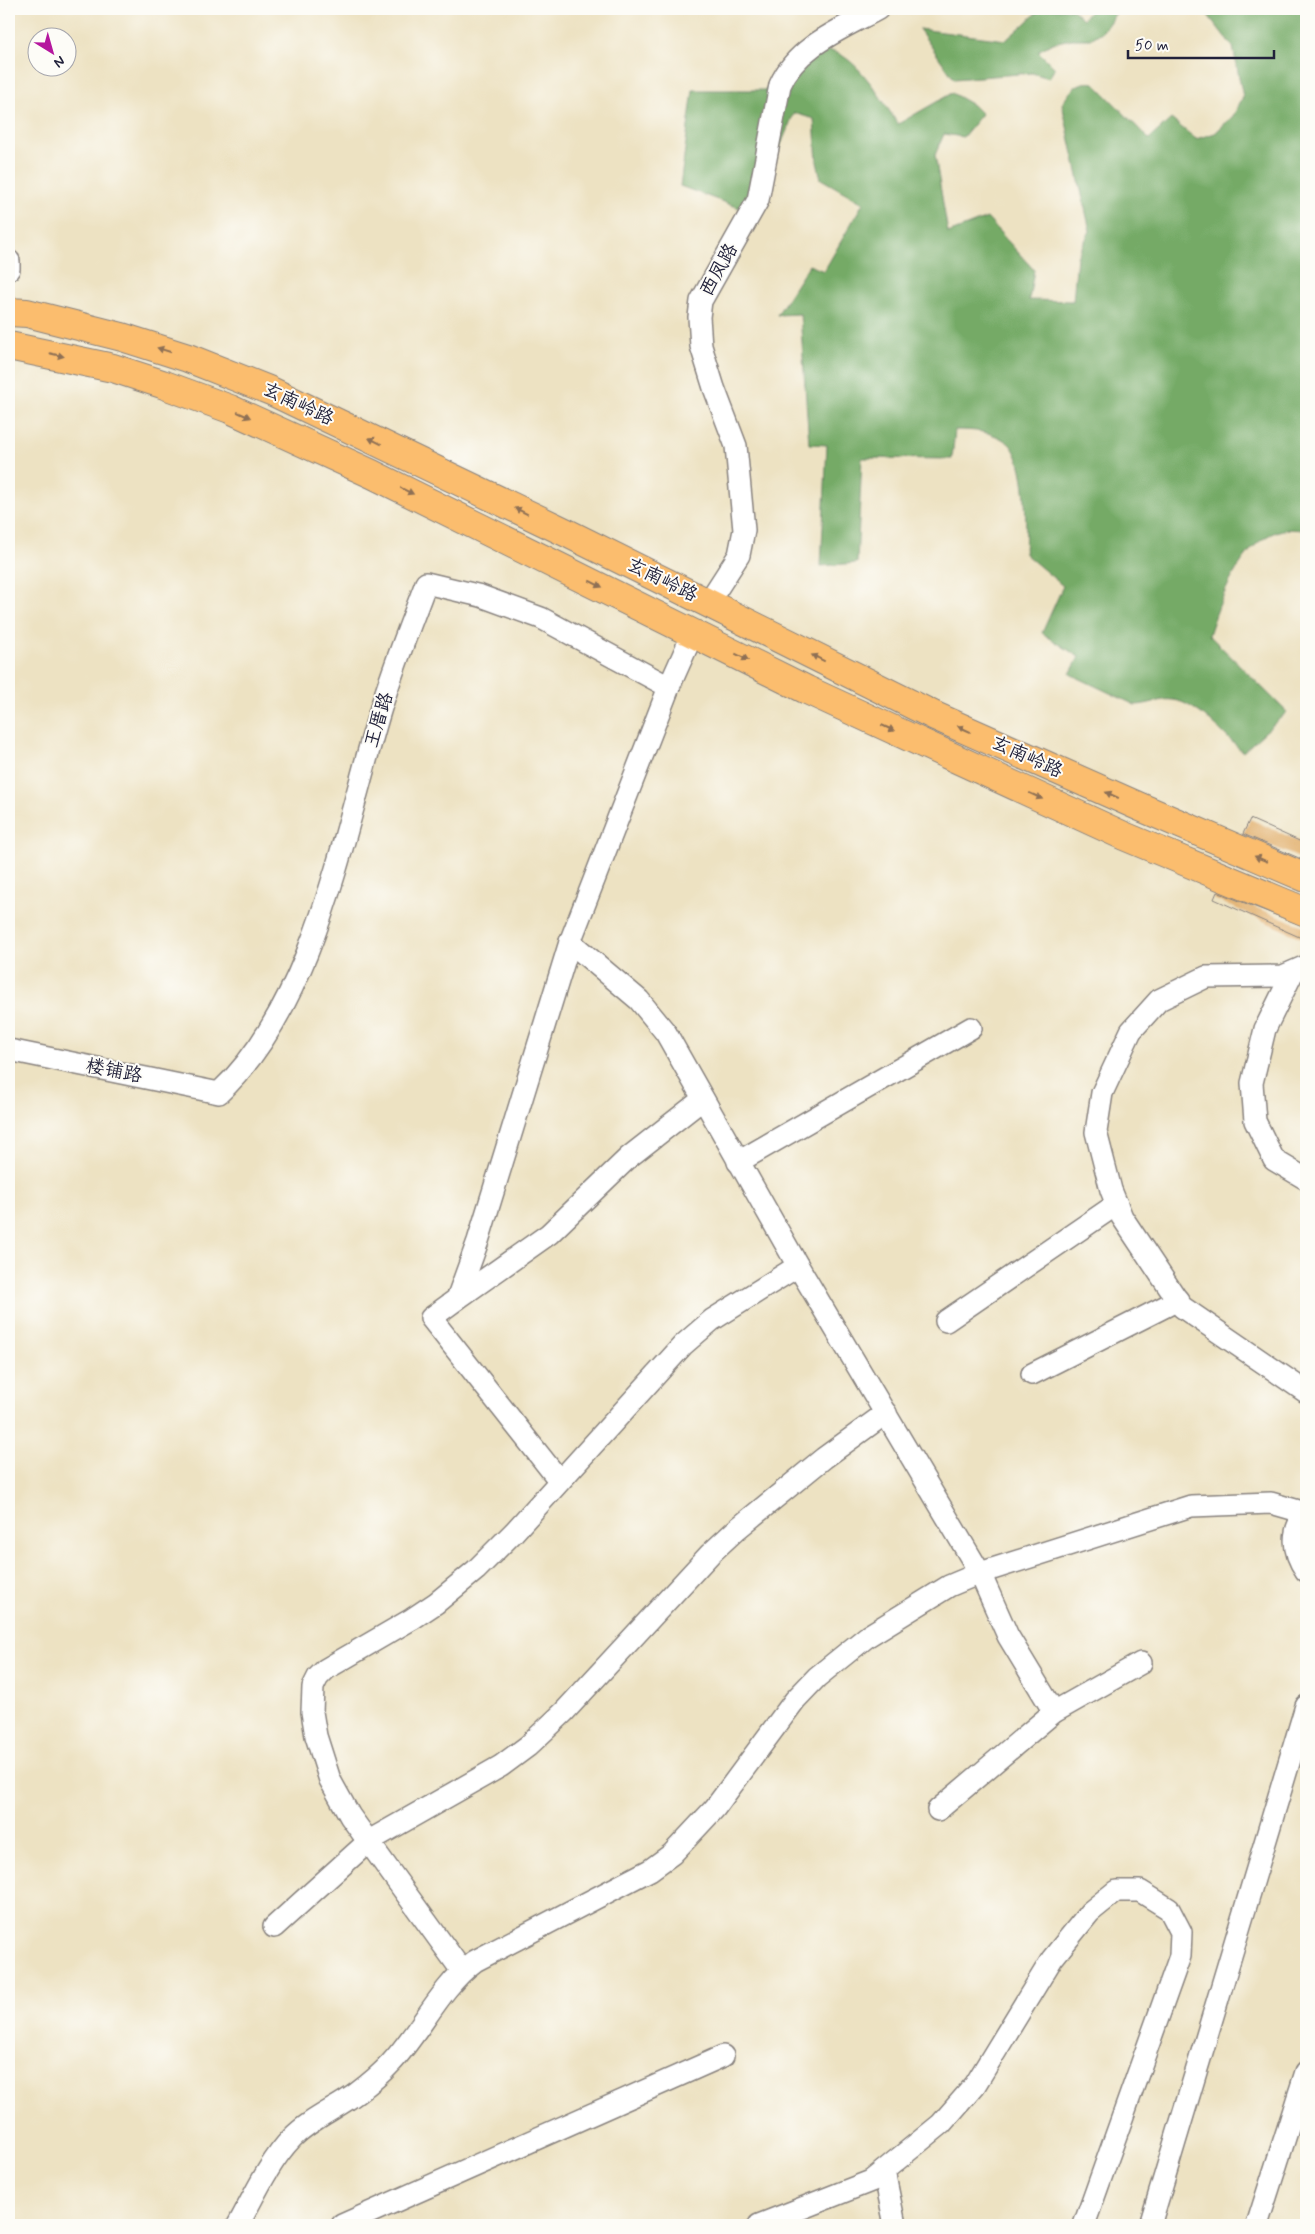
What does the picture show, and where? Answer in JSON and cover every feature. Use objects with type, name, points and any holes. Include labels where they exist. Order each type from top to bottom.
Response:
[{"type":"main road","name":"玄南岭路","points":[[9,312],[26,313],[91,328],[210,366],[271,391],[565,532],[935,716],[1306,878]]},
{"type":"main road","name":"玄南岭路","points":[[9,346],[105,366],[199,397],[372,474],[807,690],[1124,836],[1306,912]]},
{"type":"street","name":"西凤路","points":[[708,603],[738,555],[744,530],[736,446],[714,388],[701,346],[699,317],[701,301],[758,200],[780,85],[788,68],[806,50],[878,9]]},
{"type":"street","points":[[9,261],[9,269]]},
{"type":"street","name":"王厝路","points":[[219,1093],[243,1068],[271,1028],[308,949],[347,832],[380,710],[426,583],[487,598],[540,618],[669,687]]},
{"type":"street","points":[[457,1299],[480,1232],[570,942],[669,687],[693,633]]},
{"type":"street","points":[[570,942],[622,985],[654,1016],[666,1033],[798,1266],[980,1573],[1008,1636],[1054,1712]]},
{"type":"street","points":[[1299,969],[1265,1029],[1252,1083],[1252,1093],[1255,1121],[1274,1160],[1306,1179]]},
{"type":"street","points":[[1299,969],[1283,976],[1206,977],[1159,1000],[1131,1031],[1102,1093],[1096,1132],[1111,1190],[1122,1217],[1182,1307],[1306,1392]]},
{"type":"street","points":[[738,1162],[971,1028]]},
{"type":"street","name":"楼铺路","points":[[9,1050],[219,1093]]},
{"type":"street","points":[[559,1480],[432,1318],[549,1234],[629,1158],[703,1099]]},
{"type":"street","points":[[946,1321],[1117,1204]]},
{"type":"street","points":[[462,1971],[339,1797],[324,1763],[312,1712],[311,1696],[318,1677],[336,1663],[412,1619],[456,1587],[514,1532],[667,1361],[695,1334],[730,1307],[798,1266]]},
{"type":"street","points":[[1032,1374],[1178,1300]]},
{"type":"street","points":[[274,1927],[369,1841],[502,1766],[528,1746],[564,1712],[710,1554],[810,1468],[886,1414]]},
{"type":"street","points":[[238,2225],[269,2170],[291,2139],[304,2128],[357,2094],[377,2077],[405,2047],[462,1971],[475,1961],[650,1870],[672,1854],[715,1808],[795,1700],[840,1657],[924,1600],[980,1573],[1191,1506],[1271,1503],[1306,1512],[1298,1522],[1294,1540],[1298,1560],[1306,1571]]},
{"type":"street","points":[[938,1810],[1054,1712],[1141,1663]]},
{"type":"street","points":[[1150,2225],[1306,1706]]},
{"type":"street","points":[[759,2225],[871,2181],[941,2124],[975,2085],[1052,1959],[1090,1912],[1116,1891],[1140,1891],[1169,1909],[1181,1932],[1180,1956],[1084,2225]]},
{"type":"street","points":[[342,2225],[722,2056]]},
{"type":"street","points":[[1257,2225],[1306,2072]]},
{"type":"street","points":[[884,2171],[895,2225]]},
{"type":"green space","points":[[1041,9],[1072,9],[1083,19],[1092,9],[1119,9],[1103,31],[1091,39],[1071,39],[1053,43],[1038,51],[1055,68],[1049,78],[1032,73],[954,79],[919,29],[1006,40]]},
{"type":"green space","points":[[1203,9],[1306,9],[1306,530],[1282,530],[1266,537],[1254,547],[1234,574],[1219,606],[1209,635],[1287,712],[1243,752],[1201,713],[1182,702],[1168,700],[1135,705],[1070,674],[1079,657],[1042,633],[1063,586],[1025,554],[1026,529],[1023,478],[1014,450],[1007,442],[995,435],[976,431],[955,430],[952,459],[862,458],[857,563],[821,566],[827,445],[809,444],[800,314],[777,315],[809,265],[824,271],[863,203],[821,179],[817,162],[814,119],[794,113],[753,213],[680,186],[693,90],[779,90],[815,54],[827,51],[840,54],[863,74],[898,124],[952,93],[973,105],[982,114],[963,137],[944,134],[935,155],[948,233],[987,218],[1034,270],[1029,300],[1073,301],[1077,257],[1090,231],[1062,104],[1078,85],[1094,83],[1149,139],[1171,119],[1196,139],[1215,133],[1233,116],[1243,97],[1233,47]]},
{"type":"building","points":[[1250,819],[1306,844],[1306,861],[1243,834]]},
{"type":"building","points":[[1217,892],[1306,927],[1306,940],[1214,899]]}]
